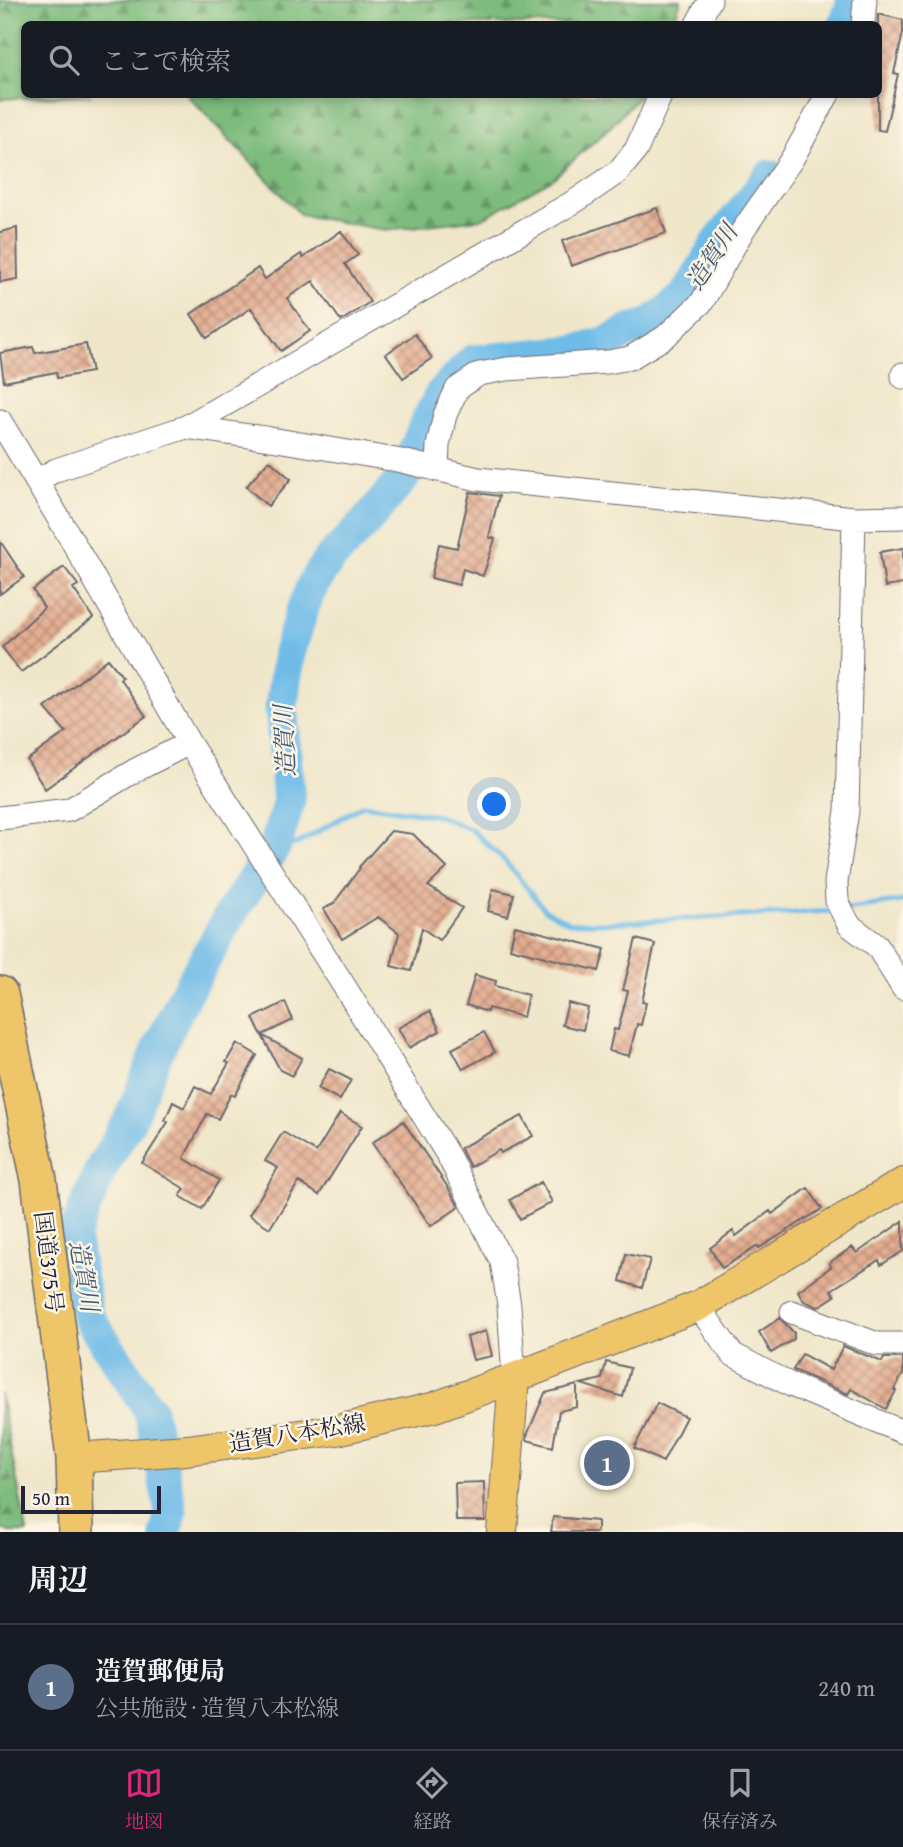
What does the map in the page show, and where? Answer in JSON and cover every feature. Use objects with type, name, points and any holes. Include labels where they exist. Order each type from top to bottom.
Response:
[{"type":"highway","name":"国道375号","points":[[0,994],[39,1180],[74,1458],[76,1532]]},
{"type":"main road","name":"造賀八本松線","points":[[74,1458],[187,1450],[337,1430],[435,1406],[698,1306],[903,1183]]},
{"type":"main road","points":[[502,1532],[514,1378]]},
{"type":"street","points":[[699,21],[710,0]]},
{"type":"street","points":[[863,21],[865,0]]},
{"type":"street","points":[[36,481],[56,470],[186,427],[588,193],[618,172],[636,150],[660,98]]},
{"type":"street","points":[[420,466],[438,445],[445,415],[457,389],[479,374],[630,358],[665,337],[702,302],[743,230],[792,159],[826,98]]},
{"type":"street","points":[[0,421],[189,743],[353,1000],[455,1169],[502,1262],[509,1305],[514,1378]]},
{"type":"street","points":[[186,427],[271,439],[478,479],[854,518],[903,517]]},
{"type":"street","points":[[854,518],[847,811],[835,882],[837,901],[849,925],[877,946],[903,988]]},
{"type":"street","points":[[0,818],[69,810],[134,771],[189,743]]},
{"type":"street","points":[[698,1306],[732,1354],[791,1385],[903,1432]]},
{"type":"street","points":[[792,1311],[877,1344],[903,1344]]},
{"type":"green space","points":[[0,0],[681,0],[674,21],[21,21],[23,98],[0,99]]},
{"type":"green space","points":[[190,98],[637,98],[553,179],[481,219],[385,230],[301,215]]},
{"type":"green space","points":[[0,1394],[27,1532],[9,1532],[0,1528]]},
{"type":"building","points":[[878,14],[903,20],[903,33],[894,73],[898,74],[885,131],[878,130],[878,98],[882,98],[882,21],[878,21]]},
{"type":"building","points":[[657,208],[666,233],[571,266],[562,241]]},
{"type":"building","points":[[17,228],[18,279],[0,282],[0,232]]},
{"type":"building","points":[[341,231],[358,255],[345,264],[370,302],[341,321],[313,281],[287,298],[310,331],[281,351],[251,308],[207,338],[191,314],[258,268],[265,279],[301,254],[303,258]]},
{"type":"building","points":[[415,334],[432,358],[403,378],[386,354]]},
{"type":"building","points":[[86,344],[92,372],[57,378],[56,372],[4,382],[0,353],[33,347],[35,353]]},
{"type":"building","points":[[269,460],[291,479],[268,506],[246,487]]},
{"type":"building","points":[[470,492],[499,496],[489,537],[495,539],[483,576],[463,569],[459,585],[431,578],[439,544],[457,548]]},
{"type":"building","points":[[0,541],[24,577],[0,594]]},
{"type":"building","points":[[903,548],[903,584],[885,587],[880,552]]},
{"type":"building","points":[[64,567],[78,585],[73,588],[93,618],[21,672],[2,647],[44,608],[33,590]]},
{"type":"building","points":[[108,659],[122,676],[120,679],[146,716],[45,789],[27,760],[66,732],[45,708]]},
{"type":"building","points":[[391,831],[413,834],[447,868],[428,886],[462,908],[439,940],[422,928],[411,971],[391,966],[399,933],[378,917],[342,939],[324,909],[334,903],[359,867]]},
{"type":"building","points":[[493,889],[514,894],[508,916],[488,911]]},
{"type":"building","points":[[515,926],[605,949],[599,971],[510,948]]},
{"type":"building","points":[[636,939],[655,944],[642,1002],[646,1003],[641,1025],[637,1024],[629,1056],[609,1051],[614,1029],[618,1030],[628,991],[623,990]]},
{"type":"building","points":[[475,975],[496,981],[495,986],[528,995],[523,1017],[488,1008],[487,1012],[466,1005]]},
{"type":"building","points":[[285,1002],[293,1020],[262,1035],[302,1058],[292,1076],[280,1070],[253,1018]]},
{"type":"building","points":[[568,1003],[588,1008],[583,1030],[562,1025]]},
{"type":"building","points":[[430,1011],[440,1031],[409,1048],[398,1028]]},
{"type":"building","points":[[484,1032],[495,1052],[463,1069],[452,1049]]},
{"type":"building","points":[[237,1043],[257,1055],[235,1096],[231,1094],[218,1119],[207,1114],[184,1158],[219,1180],[202,1209],[180,1196],[185,1189],[142,1163],[168,1122],[165,1120],[173,1102],[184,1108],[195,1086],[211,1094]]},
{"type":"building","points":[[329,1069],[351,1080],[340,1100],[318,1088]]},
{"type":"building","points":[[340,1113],[362,1126],[319,1195],[299,1182],[270,1228],[249,1215],[278,1168],[265,1161],[283,1132],[316,1152]]},
{"type":"building","points":[[522,1116],[533,1136],[501,1153],[499,1150],[470,1167],[460,1148]]},
{"type":"building","points":[[403,1121],[459,1207],[431,1226],[372,1143]]},
{"type":"building","points":[[541,1182],[552,1202],[520,1219],[510,1200]]},
{"type":"building","points":[[808,1188],[822,1209],[722,1268],[710,1248],[733,1231],[736,1236],[770,1211],[772,1214]]},
{"type":"building","points":[[903,1221],[903,1251],[881,1265],[879,1260],[831,1290],[835,1296],[818,1307],[804,1301],[798,1291],[831,1267],[829,1263],[852,1247],[857,1253]]},
{"type":"building","points":[[626,1254],[650,1259],[642,1288],[620,1281]]},
{"type":"building","points":[[780,1318],[794,1333],[794,1339],[771,1353],[759,1332]]},
{"type":"building","points":[[486,1331],[492,1356],[473,1360],[467,1337]]},
{"type":"building","points":[[843,1346],[882,1362],[884,1358],[903,1358],[903,1374],[886,1409],[851,1389],[848,1394],[793,1370],[802,1354],[831,1370]]},
{"type":"building","points":[[606,1362],[630,1368],[623,1397],[581,1384],[602,1379]]},
{"type":"building","points":[[577,1385],[577,1407],[559,1411],[553,1447],[527,1440],[545,1393]]},
{"type":"building","points":[[657,1403],[686,1417],[663,1462],[634,1448]]},
{"type":"building","points":[[604,1444],[630,1455],[618,1478],[592,1464]]},
{"type":"building","points":[[484,1482],[485,1521],[456,1521],[455,1483]]},
{"type":"building","points":[[553,1517],[597,1521],[597,1532],[551,1532]]},
{"type":"waterway","name":"造賀川","points":[[846,21],[852,0]]},
{"type":"waterway","name":"造賀川","points":[[166,1532],[171,1511],[150,1410],[87,1315],[73,1236],[101,1169],[130,1119],[183,998],[229,917],[276,844],[289,801],[281,708],[289,652],[314,582],[328,561],[404,477],[441,394],[473,361],[575,351],[608,342],[633,329],[649,325],[686,296],[716,245],[770,176]]},
{"type":"waterway","points":[[276,844],[297,844],[363,805],[439,816],[472,830],[505,861],[545,910],[571,923],[834,911]]},
{"type":"waterway","points":[[847,909],[903,901]]},
{"type":"place","name":"造賀郵便局","points":[[607,1463]]}]
